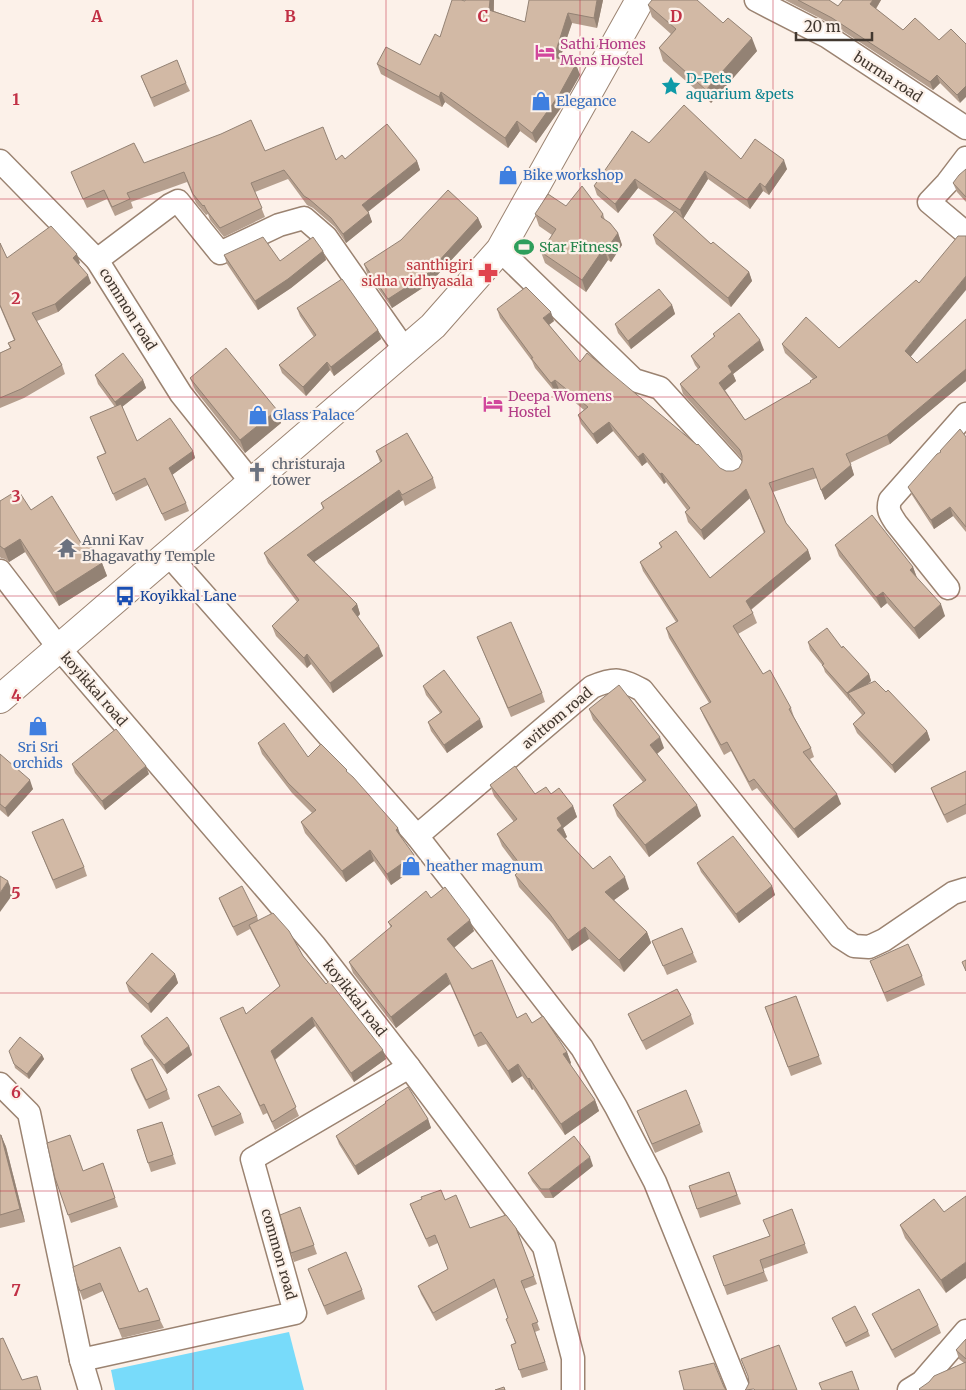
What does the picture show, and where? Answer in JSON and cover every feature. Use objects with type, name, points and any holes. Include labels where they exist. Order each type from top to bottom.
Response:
[{"type":"main road","points":[[0,699],[433,326],[500,250],[640,0]]},
{"type":"street","name":"burma road","points":[[756,0],[828,37],[966,128]]},
{"type":"street","points":[[966,158],[929,202],[966,233]]},
{"type":"street","points":[[0,161],[97,260]]},
{"type":"street","name":"common road","points":[[252,483],[181,394],[97,260],[178,201],[220,253],[279,225],[304,218],[326,237],[405,350]]},
{"type":"street","points":[[500,250],[634,380],[660,388],[733,468]]},
{"type":"street","points":[[948,588],[890,515],[888,508],[890,500],[966,414]]},
{"type":"street","points":[[168,554],[417,836],[582,1048],[616,1107],[655,1182],[739,1390]]},
{"type":"street","name":"koyikkal road","points":[[0,571],[59,648],[315,946],[409,1067],[544,1247],[573,1358],[573,1390]]},
{"type":"street","name":"avittom road","points":[[417,836],[592,687],[608,680],[624,681],[642,690],[840,937],[854,946],[869,946],[884,940],[954,893],[966,889]]},
{"type":"street","name":"common road","points":[[81,1360],[295,1313],[252,1159],[409,1067]]},
{"type":"street","points":[[0,1084],[29,1113],[81,1360],[90,1390]]},
{"type":"street","points":[[909,1390],[922,1382],[966,1332]]},
{"type":"water","points":[[289,1332],[304,1390],[115,1390],[111,1370]]},
{"type":"building","points":[[452,0],[490,0],[489,10],[525,22],[529,0],[597,0],[594,18],[568,13],[554,57],[576,64],[559,95],[532,133],[517,121],[505,138],[441,92],[439,97],[377,64],[386,47],[420,65],[435,34],[440,37]]},
{"type":"building","points":[[652,0],[697,0],[723,23],[728,18],[752,38],[706,90],[659,48],[676,29],[648,5]]},
{"type":"building","points":[[798,0],[829,0],[838,6],[843,0],[873,0],[870,4],[903,30],[915,18],[939,40],[951,29],[966,44],[966,86],[957,95],[937,75],[930,82],[832,18]]},
{"type":"building","points":[[177,60],[186,83],[151,98],[141,76]]},
{"type":"building","points":[[684,105],[741,159],[755,139],[784,160],[765,187],[760,183],[747,200],[705,171],[680,210],[635,179],[615,204],[594,186],[632,131],[649,143]]},
{"type":"building","points":[[251,120],[265,151],[323,127],[336,160],[342,155],[345,159],[387,124],[417,161],[362,205],[369,213],[343,234],[331,218],[304,196],[284,170],[251,183],[262,208],[220,228],[204,205],[193,194],[184,172],[127,193],[130,199],[112,207],[104,190],[83,199],[71,172],[134,143],[144,163],[221,134]]},
{"type":"building","points":[[966,169],[966,197],[953,183]]},
{"type":"building","points":[[582,186],[603,214],[601,217],[610,223],[618,233],[606,250],[604,248],[582,280],[541,252],[556,229],[535,214],[548,194],[566,206]]},
{"type":"building","points":[[448,190],[478,218],[427,274],[388,299],[364,264],[401,240]]},
{"type":"building","points":[[675,211],[711,244],[713,242],[749,272],[728,298],[653,235]]},
{"type":"building","points":[[51,226],[77,254],[73,258],[88,275],[55,304],[32,313],[62,365],[21,389],[0,398],[0,353],[11,348],[8,343],[15,340],[0,305],[0,243],[7,258]]},
{"type":"building","points":[[958,236],[966,236],[966,276],[905,351],[917,363],[966,319],[966,369],[887,435],[846,454],[851,465],[821,490],[813,468],[769,483],[786,523],[808,550],[746,601],[753,613],[733,626],[763,674],[770,670],[811,748],[803,752],[837,794],[794,829],[754,779],[749,782],[727,742],[721,745],[700,708],[711,702],[666,628],[678,621],[640,562],[662,547],[659,543],[676,531],[710,578],[765,532],[746,489],[701,530],[685,512],[690,508],[662,473],[660,474],[643,453],[638,457],[609,422],[593,434],[578,415],[588,407],[555,380],[551,383],[497,309],[526,287],[551,312],[543,318],[580,362],[587,353],[698,444],[720,468],[726,471],[733,471],[739,468],[742,462],[740,450],[680,384],[700,367],[691,356],[715,336],[713,334],[739,313],[760,340],[728,366],[732,372],[719,383],[745,420],[817,377],[782,344],[806,317],[839,348],[916,280],[919,283]]},
{"type":"building","points":[[263,237],[280,261],[313,237],[323,251],[288,279],[255,301],[224,255]]},
{"type":"building","points":[[342,279],[378,330],[331,367],[327,362],[303,387],[279,365],[316,335],[297,308]]},
{"type":"building","points":[[659,289],[672,305],[628,341],[615,324]]},
{"type":"building","points":[[226,348],[277,410],[240,440],[190,378]]},
{"type":"building","points":[[123,353],[143,380],[115,402],[95,375]]},
{"type":"building","points":[[121,404],[137,441],[170,418],[193,451],[169,468],[186,503],[162,514],[145,478],[113,494],[97,457],[106,453],[90,417]]},
{"type":"building","points":[[960,429],[966,437],[966,527],[950,507],[931,520],[908,487]]},
{"type":"building","points":[[407,433],[433,478],[402,495],[399,490],[307,555],[357,604],[352,609],[379,646],[330,683],[307,654],[304,658],[272,626],[299,600],[264,553],[324,508],[321,503],[382,461],[376,451]]},
{"type":"building","points":[[18,490],[31,510],[52,496],[81,543],[87,540],[102,563],[55,593],[20,539],[4,549],[0,546],[0,501]]},
{"type":"building","points":[[872,515],[913,567],[910,570],[941,604],[914,628],[883,592],[876,597],[835,545]]},
{"type":"building","points":[[511,622],[542,693],[508,708],[477,637]]},
{"type":"building","points":[[827,628],[842,648],[843,646],[869,674],[847,693],[822,665],[824,664],[808,642]]},
{"type":"building","points":[[444,670],[480,719],[444,745],[428,722],[442,712],[423,686]]},
{"type":"building","points":[[875,681],[886,692],[888,690],[927,731],[892,765],[853,724],[865,713],[848,693]]},
{"type":"building","points":[[619,685],[660,737],[650,745],[697,805],[645,845],[613,805],[646,780],[589,709]]},
{"type":"building","points":[[284,723],[308,757],[321,744],[347,770],[398,828],[396,830],[414,855],[387,874],[370,850],[342,871],[301,822],[316,810],[288,783],[258,743]]},
{"type":"building","points":[[116,729],[146,766],[102,801],[72,764]]},
{"type":"building","points":[[0,754],[30,780],[5,808],[0,804]]},
{"type":"building","points":[[515,766],[535,794],[546,787],[551,794],[559,788],[573,806],[557,818],[562,826],[557,830],[593,869],[610,856],[625,877],[605,892],[647,932],[619,960],[585,927],[568,940],[549,913],[515,875],[523,868],[497,834],[517,819],[490,785]]},
{"type":"building","points":[[966,771],[966,804],[944,815],[931,788]]},
{"type":"building","points":[[63,819],[84,867],[53,880],[32,832]]},
{"type":"building","points":[[733,836],[772,886],[736,914],[697,863]]},
{"type":"building","points":[[0,876],[8,881],[0,893]]},
{"type":"building","points":[[242,886],[257,916],[233,927],[219,898]]},
{"type":"building","points":[[445,887],[470,920],[447,939],[472,969],[492,960],[517,1018],[526,1013],[532,1023],[543,1016],[567,1052],[563,1054],[595,1100],[561,1124],[518,1064],[508,1071],[481,1032],[474,1036],[446,973],[391,1017],[349,962],[392,926],[388,922],[426,891],[431,898]]},
{"type":"building","points":[[273,913],[289,931],[303,956],[326,984],[329,981],[383,1050],[351,1073],[312,1017],[271,1051],[296,1107],[272,1122],[264,1104],[260,1106],[220,1018],[243,1007],[246,1014],[280,986],[249,925]]},
{"type":"building","points":[[682,928],[693,953],[663,966],[652,941]]},
{"type":"building","points":[[908,944],[922,976],[884,993],[870,961]]},
{"type":"building","points":[[152,953],[175,974],[148,1004],[126,983]]},
{"type":"building","points":[[966,960],[966,971],[962,962]]},
{"type":"building","points":[[677,989],[691,1015],[642,1041],[628,1014]]},
{"type":"building","points":[[796,996],[819,1056],[788,1067],[765,1007]]},
{"type":"building","points":[[167,1017],[189,1046],[164,1065],[141,1036]]},
{"type":"building","points":[[20,1037],[42,1055],[27,1074],[14,1064],[9,1051]]},
{"type":"building","points":[[152,1059],[167,1090],[146,1100],[131,1069]]},
{"type":"building","points":[[219,1086],[241,1114],[212,1127],[198,1095]]},
{"type":"building","points":[[408,1087],[428,1119],[355,1166],[336,1136]]},
{"type":"building","points":[[686,1090],[700,1124],[652,1144],[637,1111]]},
{"type":"building","points":[[162,1122],[173,1155],[148,1163],[137,1130]]},
{"type":"building","points":[[0,1135],[20,1209],[0,1215]]},
{"type":"building","points":[[70,1135],[83,1171],[103,1163],[115,1198],[68,1215],[55,1178],[47,1143]]},
{"type":"building","points":[[574,1136],[590,1157],[549,1189],[541,1189],[528,1173]]},
{"type":"building","points":[[729,1172],[737,1195],[697,1209],[689,1186]]},
{"type":"building","points":[[441,1190],[445,1200],[456,1195],[470,1228],[506,1215],[516,1228],[534,1276],[521,1281],[538,1322],[532,1324],[545,1362],[519,1370],[511,1345],[516,1343],[506,1319],[508,1318],[494,1279],[433,1313],[418,1286],[448,1269],[435,1235],[426,1239],[410,1204],[422,1199],[421,1197]]},
{"type":"building","points":[[966,1196],[966,1262],[941,1280],[900,1225],[934,1199],[944,1212]]},
{"type":"building","points":[[300,1207],[314,1245],[291,1253],[280,1215]]},
{"type":"building","points":[[792,1209],[805,1244],[760,1260],[764,1272],[724,1286],[713,1256],[770,1236],[763,1220]]},
{"type":"building","points":[[120,1247],[139,1292],[147,1288],[160,1320],[119,1329],[100,1283],[80,1291],[73,1267]]},
{"type":"building","points":[[346,1252],[362,1290],[324,1306],[308,1269]]},
{"type":"building","points":[[919,1289],[938,1325],[892,1350],[872,1314]]},
{"type":"building","points":[[855,1306],[868,1331],[845,1343],[832,1318]]},
{"type":"building","points":[[3,1338],[22,1380],[37,1376],[41,1390],[0,1390],[0,1339]]},
{"type":"building","points":[[966,1339],[966,1359],[956,1350]]},
{"type":"building","points":[[779,1345],[797,1390],[745,1390],[749,1383],[741,1359]]},
{"type":"building","points":[[966,1362],[966,1390],[919,1389],[934,1376]]},
{"type":"building","points":[[714,1363],[726,1390],[684,1390],[679,1371]]},
{"type":"building","points":[[852,1371],[859,1390],[822,1390],[819,1383]]},
{"type":"place","name":"Sathi Homes Mens Hostel","points":[[545,52]]},
{"type":"place","name":"D-Pets aquarium &pets","points":[[671,86]]},
{"type":"place","name":"Elegance","points":[[541,101]]},
{"type":"place","name":"Bike workshop","points":[[508,175]]},
{"type":"place","name":"Star Fitness","points":[[524,247]]},
{"type":"place","name":"santhigiri sidha vidhyasala","points":[[488,273]]},
{"type":"place","name":"Deepa Womens Hostel","points":[[493,404]]},
{"type":"place","name":"Glass Palace","points":[[258,415]]},
{"type":"place","name":"christuraja tower","points":[[257,472]]},
{"type":"place","name":"Anni Kav Bhagavathy Temple","points":[[67,548]]},
{"type":"place","name":"Koyikkal Lane","points":[[125,596]]},
{"type":"place","name":"Sri Sri orchids","points":[[38,726]]},
{"type":"place","name":"heather magnum","points":[[411,866]]}]
